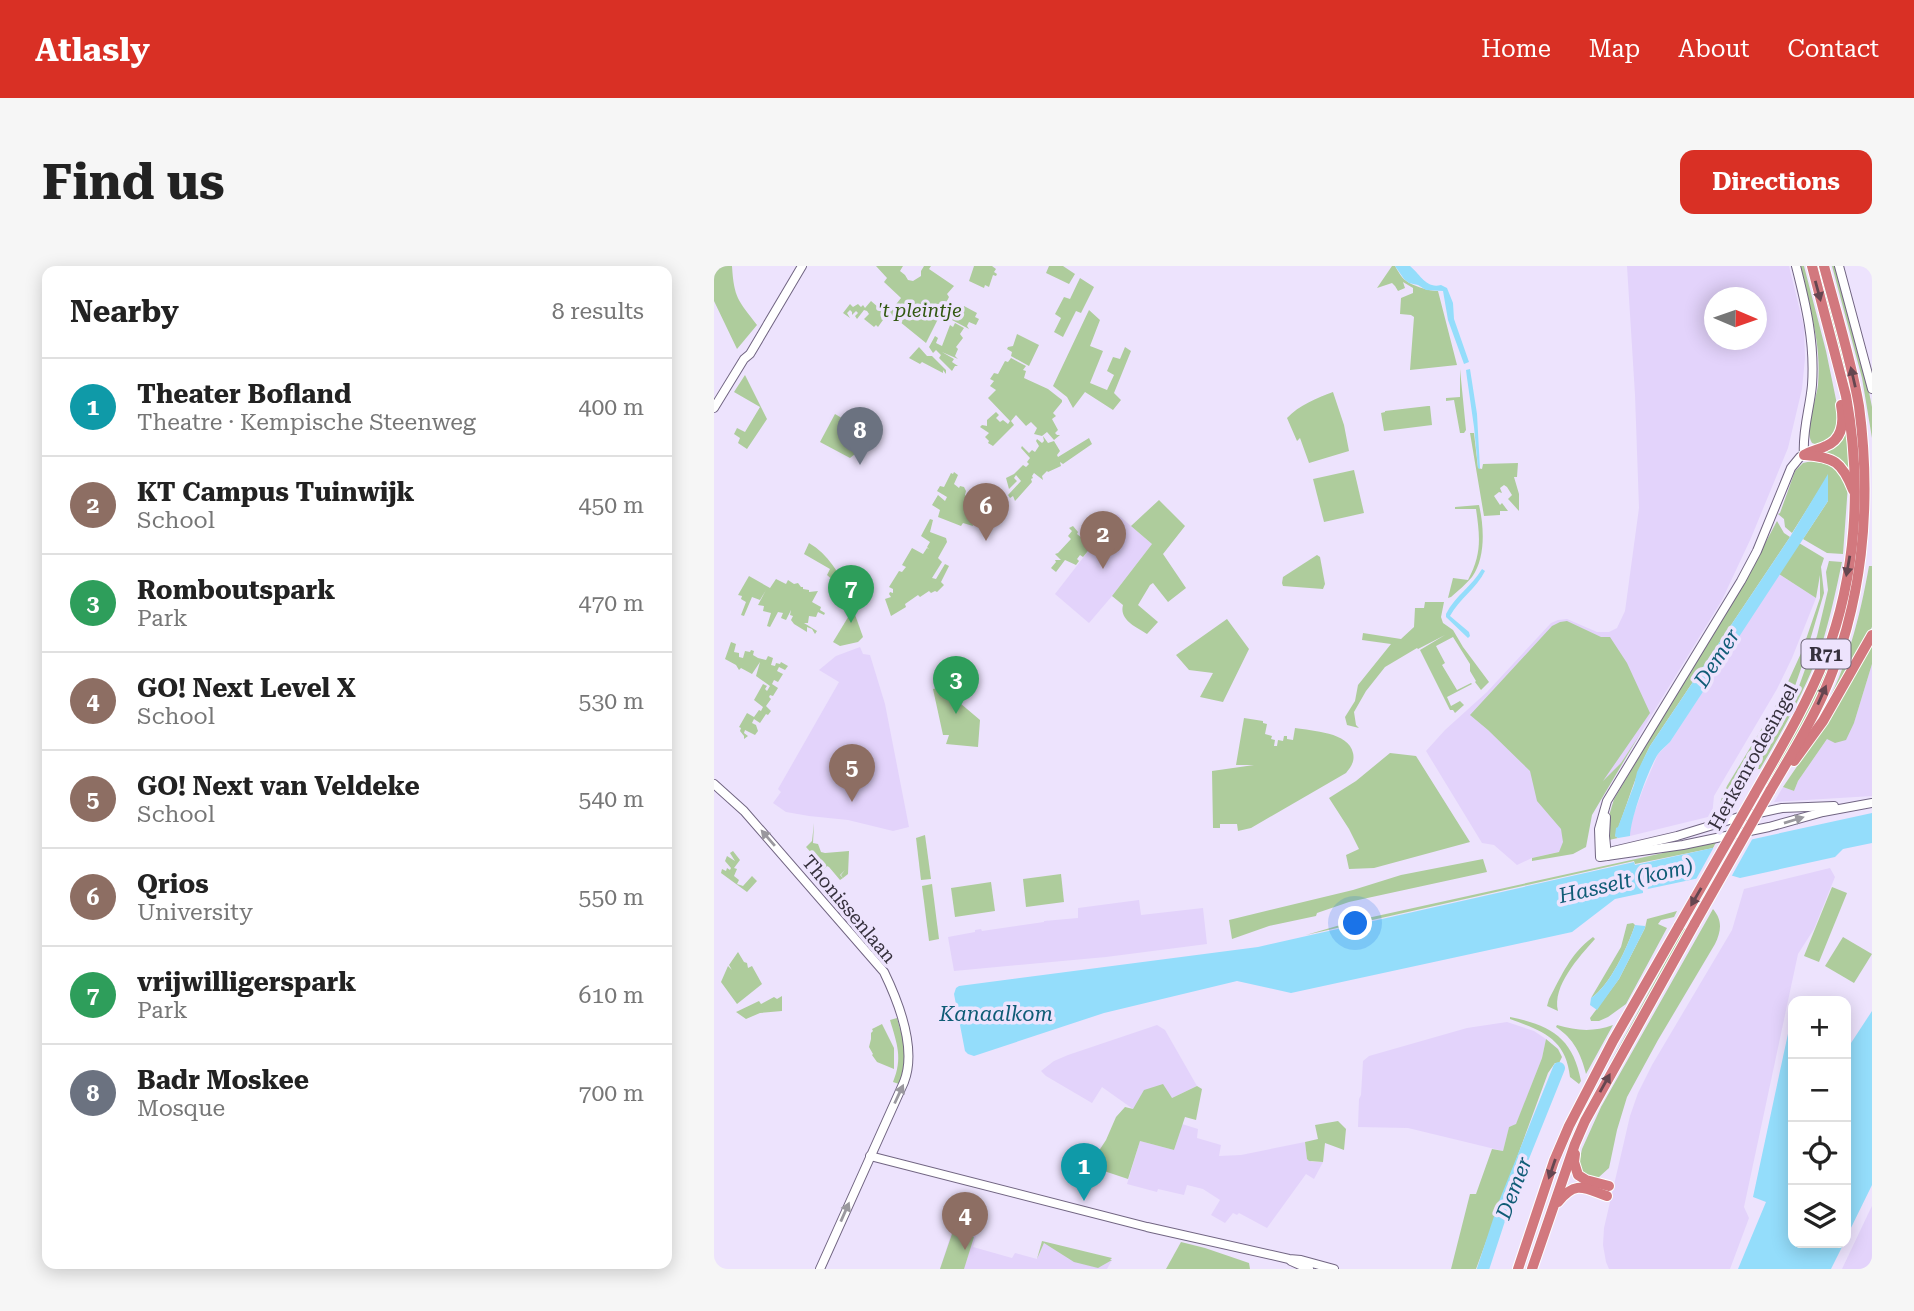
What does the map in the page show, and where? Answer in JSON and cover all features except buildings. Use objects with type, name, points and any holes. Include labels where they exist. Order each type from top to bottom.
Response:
[{"type":"highway","name":"Herkenrodesingel","points":[[1518,1269],[1554,1161],[1569,1126],[1808,697],[1825,657],[1836,621],[1845,584],[1855,517],[1856,470],[1846,396],[1812,266]]},
{"type":"highway","name":"Herkenrodesingel","points":[[1532,1269],[1575,1144],[1597,1098],[1821,698],[1852,614],[1864,544],[1867,464],[1859,403],[1824,266]]},
{"type":"highway","points":[[1804,455],[1831,444],[1843,424],[1824,332],[1825,316]]},
{"type":"highway","points":[[1804,455],[1822,456],[1836,462],[1847,475],[1856,498]]},
{"type":"highway","points":[[1779,776],[1823,721],[1872,635]]},
{"type":"highway","points":[[1553,1208],[1564,1195],[1580,1187],[1608,1191],[1577,1175],[1574,1162],[1575,1144]]},
{"type":"street","points":[[714,408],[744,359],[750,354],[802,266]]},
{"type":"street","points":[[1604,857],[1606,818],[1613,792],[1741,581],[1768,526],[1791,468],[1804,455],[1803,437],[1811,404],[1813,356],[1809,319],[1796,266]]},
{"type":"street","points":[[1839,266],[1872,388]]},
{"type":"street","name":"Thonissenlaan","points":[[714,784],[744,811],[884,972],[908,1043],[909,1063],[904,1082],[820,1269]]},
{"type":"street","points":[[1604,857],[1683,845],[1872,803]]},
{"type":"street","points":[[1604,857],[1613,850],[1782,808],[1856,806]]},
{"type":"street","points":[[870,1156],[1147,1227],[1334,1269]]},
{"type":"street","points":[[1289,1259],[1309,1269]]},
{"type":"shaded area","points":[[1627,266],[1789,266],[1804,327],[1802,389],[1788,448],[1751,538],[1722,600],[1621,763],[1599,787],[1571,849],[1532,858],[1517,865],[1494,845],[1482,843],[1426,751],[1487,692],[1551,623],[1567,619],[1597,632],[1609,632],[1617,628],[1625,611],[1639,508]]},
{"type":"shaded area","points":[[1117,514],[1152,544],[1089,623],[1055,594]]},
{"type":"shaded area","points":[[1779,574],[1816,598],[1777,689],[1714,796],[1712,816],[1630,836],[1630,825],[1658,754],[1670,742]]},
{"type":"shaded area","points":[[860,647],[863,654],[870,655],[885,704],[909,827],[893,831],[848,820],[786,812],[773,803],[781,792],[778,789],[839,682],[819,670],[836,656]]},
{"type":"shaded area","points":[[1872,664],[1872,796],[1774,802],[1783,787],[1794,791],[1827,739],[1854,723]]},
{"type":"shaded area","points":[[1830,868],[1835,877],[1814,929],[1798,954],[1744,1207],[1749,1218],[1730,1269],[1609,1269],[1603,1245],[1604,1228],[1630,1116],[1638,1093],[1732,930],[1744,889]]},
{"type":"shaded area","points":[[1139,900],[1141,915],[1203,908],[1207,944],[1106,957],[954,971],[948,937],[981,929],[1078,918],[1078,908]]},
{"type":"shaded area","points":[[1507,1022],[1534,1031],[1546,1039],[1542,1058],[1516,1125],[1509,1127],[1503,1151],[1408,1128],[1358,1127],[1363,1061],[1369,1056],[1467,1028]]},
{"type":"shaded area","points":[[1157,1025],[1165,1030],[1197,1086],[1172,1098],[1133,1109],[1102,1087],[1092,1103],[1041,1071],[1068,1055]]},
{"type":"shaded area","points":[[1182,1124],[1198,1129],[1197,1138],[1221,1145],[1219,1156],[1241,1155],[1305,1142],[1307,1159],[1323,1162],[1314,1179],[1306,1174],[1267,1228],[1239,1213],[1233,1213],[1225,1223],[1211,1215],[1220,1200],[1203,1189],[1187,1185],[1184,1195],[1158,1189],[1157,1192],[1127,1184],[1140,1141],[1174,1150]]},
{"type":"shaded area","points":[[1872,1206],[1872,1269],[1842,1269],[1869,1212]]},
{"type":"shaded area","points":[[953,1228],[976,1236],[973,1247],[1012,1258],[1015,1253],[1037,1259],[1044,1243],[1112,1260],[1107,1269],[940,1269]]},
{"type":"green space","points":[[714,266],[732,266],[738,298],[757,325],[737,349],[714,301]]},
{"type":"green space","name":"'t pleintje","points":[[876,266],[903,266],[900,271],[908,280],[913,281],[921,276],[924,266],[931,266],[929,269],[954,286],[947,294],[949,297],[926,343],[889,313],[901,298],[884,282],[887,278]]},
{"type":"green space","points":[[974,266],[992,266],[996,269],[994,272],[997,274],[993,275],[989,287],[985,285],[984,288],[969,281]]},
{"type":"green space","points":[[1049,266],[1063,266],[1075,274],[1069,284],[1046,273]]},
{"type":"green space","points":[[1392,266],[1395,266],[1408,282],[1438,291],[1457,365],[1410,370],[1414,317],[1400,314],[1401,298],[1413,293],[1413,288],[1403,282],[1405,288],[1398,291],[1392,283],[1377,288]]},
{"type":"green space","points":[[1799,266],[1804,266],[1840,419],[1833,435],[1818,445],[1812,443],[1809,430],[1818,385],[1818,355],[1814,325]]},
{"type":"green space","points":[[1817,266],[1821,266],[1854,399],[1863,484],[1858,555],[1841,638],[1807,718],[1769,786],[1767,784],[1809,707],[1832,651],[1850,591],[1859,529],[1860,467],[1854,414]]},
{"type":"green space","points":[[1832,266],[1837,266],[1866,377],[1872,407],[1872,438],[1862,378]]},
{"type":"green space","points":[[1080,278],[1094,287],[1081,313],[1076,311],[1063,337],[1054,332],[1061,318],[1055,314],[1064,297],[1070,299]]},
{"type":"green space","points":[[871,301],[886,314],[878,327],[864,319],[869,314],[867,311],[864,310],[857,319],[856,311],[852,315],[850,310],[847,313],[850,318],[843,313],[850,304],[853,307],[863,305],[865,308]]},
{"type":"green space","points":[[964,306],[977,313],[975,317],[979,319],[976,325],[969,322],[969,329],[952,320],[958,308],[962,310]]},
{"type":"green space","points":[[1089,310],[1100,320],[1090,346],[1103,351],[1090,383],[1107,390],[1114,375],[1107,371],[1113,357],[1120,359],[1125,347],[1131,351],[1114,393],[1121,400],[1113,410],[1085,392],[1073,408],[1067,397],[1053,386]]},
{"type":"green space","points":[[955,323],[964,328],[960,334],[963,338],[956,347],[958,349],[955,356],[958,359],[942,352],[954,359],[952,362],[958,366],[952,371],[939,358],[941,355],[936,350],[933,353],[929,347],[935,336],[938,338],[936,343],[942,346],[950,325],[953,327]]},
{"type":"green space","points":[[1017,334],[1039,345],[1029,366],[1011,356],[1012,352],[1007,349],[1013,346]]},
{"type":"green space","points":[[919,347],[946,370],[946,374],[943,370],[943,373],[909,358]]},
{"type":"green space","points":[[1011,358],[1026,366],[1023,370],[1026,371],[1024,378],[1048,389],[1062,400],[1053,413],[1056,416],[1052,419],[1058,430],[1055,433],[1060,435],[1054,440],[1047,432],[1042,436],[1034,434],[1037,428],[1031,422],[1026,426],[1016,415],[1011,421],[1014,425],[993,446],[988,443],[985,437],[989,433],[980,427],[987,426],[987,420],[996,412],[999,415],[996,418],[1000,422],[1003,420],[1008,424],[1010,421],[988,398],[996,390],[990,386],[994,381],[990,379],[994,373],[998,374],[1005,361],[1008,362]]},
{"type":"green space","points":[[1460,369],[1466,430],[1464,433],[1460,433],[1454,400],[1446,401],[1446,398],[1460,397]]},
{"type":"green space","points":[[745,375],[767,419],[747,449],[738,443],[740,438],[734,434],[737,428],[745,432],[760,407],[734,392]]},
{"type":"green space","points":[[1333,392],[1349,451],[1309,463],[1300,438],[1297,441],[1287,418],[1315,399]]},
{"type":"green space","points":[[1430,406],[1432,425],[1384,431],[1381,413]]},
{"type":"green space","points":[[835,414],[875,438],[850,458],[820,442]]},
{"type":"green space","points":[[1847,423],[1852,477],[1815,453]]},
{"type":"green space","points":[[1470,433],[1474,433],[1478,468],[1482,469],[1483,464],[1518,463],[1517,477],[1514,477],[1519,494],[1519,511],[1508,499],[1512,495],[1504,485],[1500,488],[1502,493],[1494,496],[1508,511],[1500,511],[1500,515],[1484,516]]},
{"type":"green space","points":[[1043,436],[1048,443],[1054,441],[1060,451],[1058,457],[1089,438],[1092,444],[1063,464],[1060,462],[1061,466],[1047,471],[1042,476],[1043,480],[1034,473],[1032,482],[1015,501],[1013,496],[1010,498],[1008,495],[1021,481],[1016,475],[1014,478],[1017,481],[1009,489],[1006,478],[1023,465],[1026,467],[1029,464],[1027,462],[1030,458],[1022,446],[1029,453],[1032,450],[1035,452],[1039,446],[1037,439],[1042,443]]},
{"type":"green space","points":[[1812,461],[1836,466],[1848,485],[1843,554],[1827,553],[1803,539],[1828,501],[1828,476],[1792,533],[1778,514],[1795,471],[1803,463]]},
{"type":"green space","points":[[1354,470],[1364,513],[1324,522],[1313,479]]},
{"type":"green space","points":[[954,472],[958,475],[954,484],[959,488],[964,487],[966,501],[971,503],[970,506],[975,506],[976,510],[972,511],[971,517],[973,526],[963,523],[961,526],[938,517],[940,510],[932,505],[938,495],[945,501],[947,497],[937,491],[940,486],[944,487]]},
{"type":"green space","points":[[1159,500],[1185,526],[1163,554],[1186,588],[1168,602],[1153,583],[1150,585],[1138,605],[1158,622],[1147,634],[1126,619],[1123,605],[1112,596],[1152,544],[1131,526]]},
{"type":"green space","points":[[1479,505],[1483,532],[1480,561],[1472,577],[1448,598],[1453,578],[1468,580],[1476,562],[1479,545],[1476,509],[1455,507]]},
{"type":"green space","points":[[930,519],[933,520],[930,532],[946,538],[947,542],[938,558],[942,562],[932,578],[936,579],[945,564],[949,566],[941,582],[944,585],[937,592],[929,591],[920,597],[918,595],[905,604],[906,607],[891,616],[885,599],[891,597],[890,592],[893,593],[893,589],[889,587],[899,571],[902,572],[906,567],[902,565],[912,548],[923,554],[929,549],[927,547],[930,542],[921,536]]},
{"type":"green space","points":[[1777,521],[1784,533],[1790,537],[1650,746],[1615,836],[1618,838],[1609,840],[1608,819],[1614,799]]},
{"type":"green space","points":[[1073,526],[1077,534],[1092,546],[1083,557],[1080,555],[1076,565],[1065,560],[1056,572],[1051,568],[1055,560],[1061,560],[1055,554],[1071,539],[1068,536],[1072,531],[1069,528]]},
{"type":"green space","points":[[809,543],[833,565],[849,594],[827,575],[830,569],[804,554]]},
{"type":"green space","points":[[1799,543],[1824,558],[1821,567],[1824,593],[1795,686],[1753,764],[1743,793],[1732,790],[1729,792],[1728,803],[1736,808],[1733,812],[1722,815],[1720,804],[1727,786],[1782,695],[1802,651],[1820,598],[1820,575],[1816,598],[1779,574]]},
{"type":"green space","points":[[1317,555],[1320,557],[1325,584],[1323,589],[1283,586],[1283,577]]},
{"type":"green space","points":[[1829,561],[1842,562],[1821,647],[1793,709],[1758,769],[1761,758],[1798,689],[1817,636],[1828,590],[1826,572]]},
{"type":"green space","points":[[1869,566],[1872,566],[1872,627],[1810,734],[1809,731],[1831,696],[1845,660],[1857,623]]},
{"type":"green space","points":[[749,576],[770,588],[776,579],[786,584],[788,580],[794,584],[798,583],[809,592],[818,591],[812,602],[825,613],[824,615],[818,612],[816,617],[809,616],[808,623],[804,623],[817,631],[815,634],[812,629],[807,627],[807,632],[794,624],[791,610],[786,620],[781,618],[783,613],[778,612],[770,627],[767,626],[771,613],[763,611],[764,606],[758,605],[766,590],[760,600],[752,597],[744,616],[741,615],[746,602],[738,595]]},
{"type":"green space","points":[[1425,602],[1444,602],[1441,617],[1443,623],[1453,630],[1489,682],[1481,690],[1470,671],[1470,664],[1453,637],[1436,646],[1445,663],[1442,665],[1457,690],[1472,684],[1447,697],[1451,706],[1460,701],[1464,705],[1455,713],[1450,710],[1420,650],[1445,635],[1385,667],[1354,712],[1359,728],[1347,725],[1345,717],[1355,701],[1358,685],[1391,644],[1362,640],[1363,633],[1401,639],[1414,627],[1415,608],[1424,608]]},
{"type":"green space","points":[[853,609],[863,637],[858,642],[840,646],[833,642]]},
{"type":"green space","points":[[1227,619],[1249,649],[1223,702],[1200,697],[1213,673],[1189,670],[1176,655]]},
{"type":"green space","points":[[1567,621],[1601,637],[1610,637],[1627,663],[1650,713],[1603,781],[1621,763],[1640,734],[1592,815],[1586,847],[1573,854],[1532,861],[1532,858],[1559,852],[1563,842],[1561,829],[1537,801],[1530,771],[1470,715],[1552,626]]},
{"type":"green space","points":[[1872,638],[1872,664],[1846,740],[1835,743],[1827,739],[1794,791],[1783,787],[1815,740]]},
{"type":"green space","points":[[731,642],[736,644],[734,652],[739,653],[739,657],[743,658],[745,651],[751,650],[758,658],[773,658],[771,665],[775,666],[781,662],[788,666],[785,670],[779,667],[777,671],[783,674],[778,682],[774,680],[772,684],[778,688],[773,696],[770,695],[771,699],[766,706],[771,711],[760,723],[754,719],[752,723],[758,731],[755,735],[745,730],[744,733],[748,736],[744,739],[739,727],[747,713],[754,717],[761,711],[763,707],[754,700],[763,684],[767,686],[767,691],[770,686],[756,676],[760,662],[752,674],[741,668],[739,670],[725,659]]},
{"type":"green space","points":[[941,687],[980,720],[978,747],[946,744],[949,735],[943,735],[933,689]]},
{"type":"green space","points":[[1244,718],[1267,724],[1265,734],[1275,740],[1274,746],[1277,746],[1278,740],[1283,741],[1284,736],[1293,740],[1295,728],[1337,737],[1350,746],[1352,764],[1346,773],[1251,828],[1238,831],[1237,824],[1220,824],[1220,828],[1213,828],[1212,771],[1254,765],[1236,765]]},
{"type":"green space","points":[[1390,753],[1416,756],[1470,842],[1374,868],[1349,869],[1346,855],[1359,849],[1329,798],[1356,781]]},
{"type":"green space","points":[[814,823],[813,843],[818,844],[821,852],[849,851],[848,874],[843,878],[840,880],[829,867],[824,869],[820,863],[817,865],[815,862],[819,858],[806,847],[812,841]]},
{"type":"green space","points":[[925,835],[931,879],[921,880],[916,838]]},
{"type":"green space","points":[[1717,841],[1713,848],[1635,864],[1634,861],[1306,935],[1354,921],[1663,853],[1672,848]]},
{"type":"green space","points":[[733,851],[740,860],[734,868],[737,869],[734,876],[739,880],[737,884],[743,886],[752,876],[757,881],[747,892],[721,873],[722,869],[726,871],[731,868],[725,861],[727,856],[735,861],[730,853]]},
{"type":"green space","points":[[1483,859],[1487,872],[1349,902],[1317,913],[1316,916],[1269,926],[1232,939],[1229,920],[1353,890],[1401,875]]},
{"type":"green space","points":[[1061,874],[1064,902],[1026,907],[1023,879]]},
{"type":"green space","points":[[991,882],[995,911],[955,917],[951,888]]},
{"type":"green space","points":[[932,884],[939,939],[929,941],[922,886]]},
{"type":"green space","points":[[1832,887],[1847,893],[1819,962],[1804,956]]},
{"type":"green space","points":[[1713,909],[1720,926],[1715,944],[1627,1097],[1609,1168],[1599,1177],[1592,1179],[1581,1172],[1579,1163],[1582,1149],[1601,1107]]},
{"type":"green space","points":[[1677,911],[1674,917],[1661,920],[1658,924],[1667,928],[1626,1004],[1608,1017],[1591,1021],[1590,1018],[1619,979],[1647,919]]},
{"type":"green space","points":[[1627,924],[1635,925],[1632,934],[1618,965],[1591,998],[1621,947]]},
{"type":"green space","points":[[1684,928],[1688,930],[1609,1065]]},
{"type":"green space","points":[[1593,937],[1595,939],[1563,982],[1557,1001],[1558,1011],[1547,1006],[1567,965],[1578,950]]},
{"type":"green space","points":[[1843,937],[1872,954],[1854,983],[1825,966]]},
{"type":"green space","points":[[738,952],[748,968],[752,966],[762,984],[737,1004],[721,982],[728,966],[732,970],[729,965]]},
{"type":"green space","points":[[782,996],[782,1011],[760,1013],[746,1019],[736,1012],[759,1001],[761,1004]]},
{"type":"green space","points":[[1510,1017],[1537,1024],[1558,1036],[1572,1054],[1581,1081],[1579,1084],[1570,1077],[1564,1054],[1551,1038]]},
{"type":"green space","points":[[897,1018],[905,1051],[899,1084],[893,1082],[898,1058],[890,1020]]},
{"type":"green space","points":[[882,1024],[894,1048],[894,1069],[877,1062],[869,1047],[872,1029]]},
{"type":"green space","points":[[1557,1025],[1585,1030],[1613,1025],[1586,1074],[1576,1048]]},
{"type":"green space","points":[[1546,1039],[1558,1049],[1562,1057],[1548,1073],[1476,1269],[1451,1269],[1470,1194],[1476,1194],[1492,1149],[1503,1151],[1509,1127],[1516,1124],[1542,1058]]},
{"type":"green space","points":[[1163,1084],[1172,1098],[1197,1086],[1202,1089],[1196,1120],[1185,1117],[1174,1150],[1140,1141],[1128,1179],[1089,1166],[1106,1140],[1116,1117],[1125,1107],[1133,1109],[1144,1090]]},
{"type":"green space","points":[[1338,1121],[1346,1129],[1344,1150],[1325,1143],[1323,1162],[1309,1161],[1305,1142],[1318,1139],[1315,1125]]},
{"type":"green space","points":[[953,1231],[974,1237],[964,1269],[940,1269]]},
{"type":"green space","points":[[1042,1241],[1112,1260],[1098,1268],[1074,1262],[1044,1243],[1037,1259]]},
{"type":"green space","points":[[1181,1242],[1249,1263],[1250,1269],[1166,1269]]},
{"type":"water","points":[[1395,266],[1410,266],[1427,283],[1447,288],[1453,303],[1454,319],[1469,362],[1464,364],[1448,320],[1443,291],[1426,290],[1409,283]]},
{"type":"water","points":[[1470,369],[1477,414],[1480,469],[1466,370]]},
{"type":"water","points":[[1828,474],[1828,501],[1670,742],[1658,754],[1633,817],[1630,836],[1618,838],[1615,836],[1616,828],[1650,746],[1790,537]]},
{"type":"water","points":[[1482,569],[1485,571],[1482,577],[1450,616],[1469,632],[1468,638],[1446,614]]},
{"type":"water","points":[[1872,813],[1872,843],[1843,849],[1835,857],[1740,878],[1723,873],[1643,890],[1643,893],[1615,899],[1572,932],[1291,993],[1237,981],[1104,1013],[974,1056],[965,1051],[954,994],[959,986],[1258,947],[1634,862],[1635,865]]},
{"type":"water","points":[[1635,925],[1645,928],[1619,979],[1597,1010],[1590,1005],[1591,998],[1611,975]]},
{"type":"water","points":[[1872,1011],[1872,1185],[1851,1228],[1851,1059],[1851,1043]]},
{"type":"water","points":[[1788,1034],[1788,1248],[1842,1248],[1831,1269],[1738,1269],[1766,1202],[1753,1197]]},
{"type":"pier","points":[[1754,836],[1730,879],[1723,876],[1694,883],[1715,845]]},
{"type":"waterway","name":"Demer","points":[[1483,1269],[1504,1205],[1559,1068]]},
{"type":"place","name":"Badr Moskee","points":[[860,465]]},
{"type":"place","name":"Qrios","points":[[986,541]]},
{"type":"place","name":"KT Campus Tuinwijk","points":[[1103,569]]},
{"type":"place","name":"vrijwilligerspark","points":[[851,623]]},
{"type":"place","name":"Romboutspark","points":[[956,714]]},
{"type":"place","name":"GO! Next van Veldeke","points":[[852,802]]},
{"type":"place","name":"Theater Bofland","points":[[1084,1201]]},
{"type":"place","name":"GO! Next Level X","points":[[965,1250]]},
{"type":"water label","name":"Hasselt (kom)","points":[[1626,881]]},
{"type":"water label","name":"Kanaalkom","points":[[996,1014]]}]
